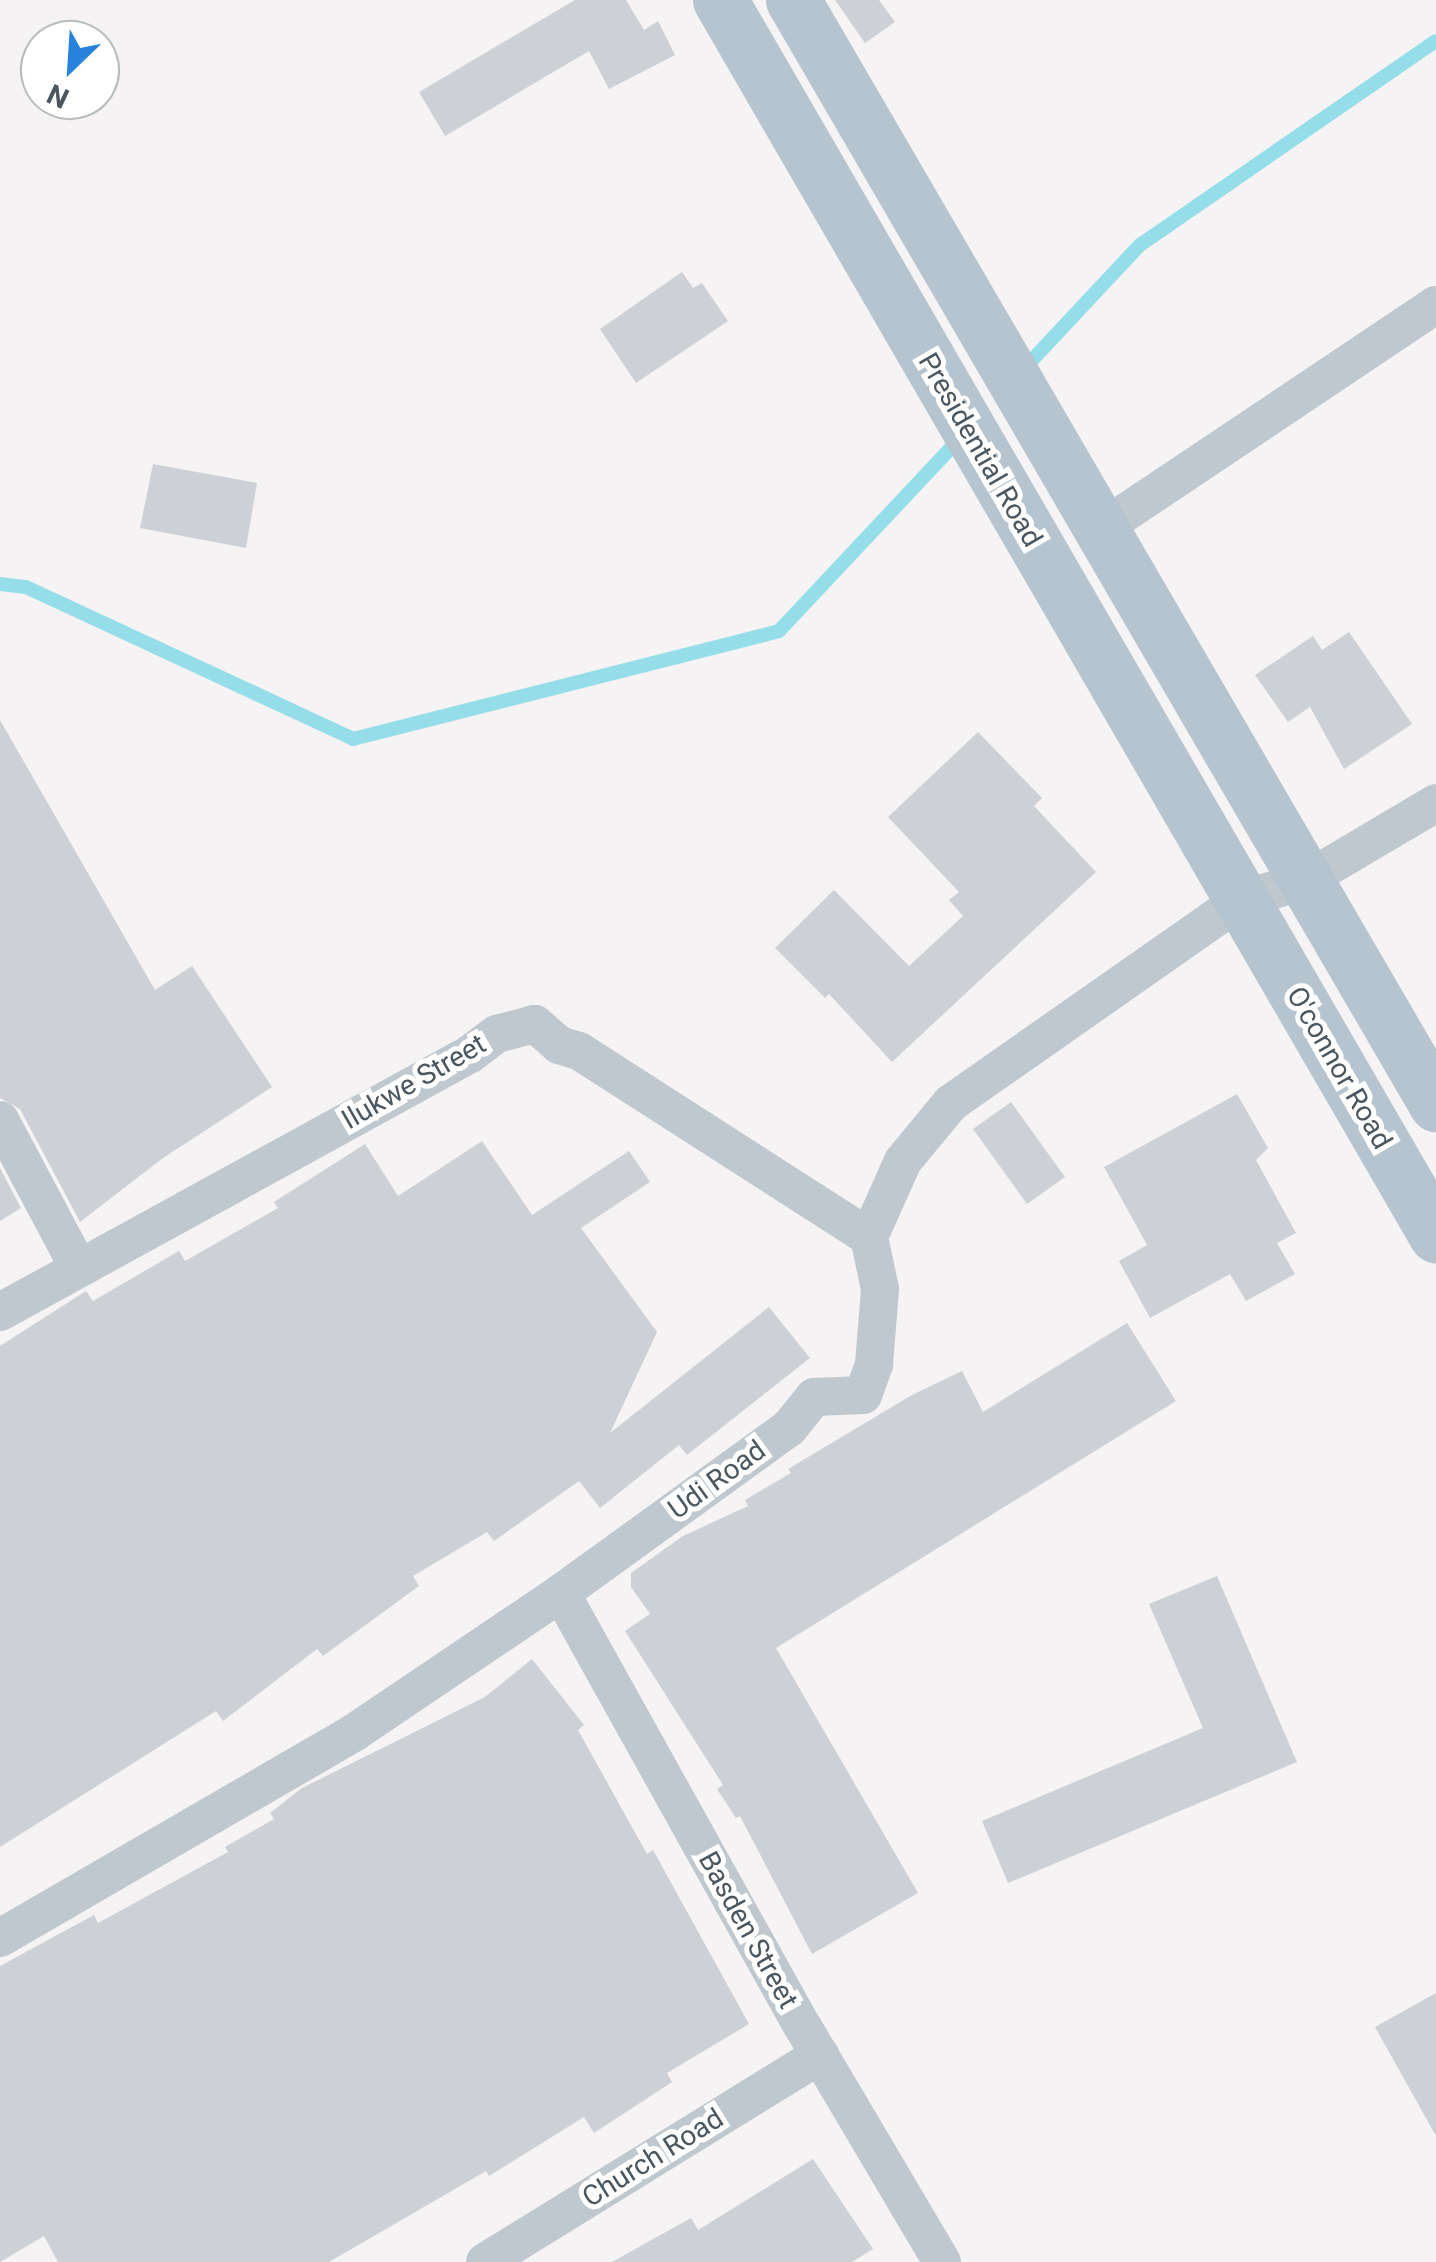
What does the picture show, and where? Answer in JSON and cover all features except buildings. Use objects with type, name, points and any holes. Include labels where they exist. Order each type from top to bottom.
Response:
[{"type":"main road","name":"Presidential Road","points":[[720,0],[1241,900]]},
{"type":"main road","points":[[793,0],[1436,1104]]},
{"type":"main road","points":[[902,316],[957,284]]},
{"type":"main road","name":"O'connor Road","points":[[1241,900],[1436,1235]]},
{"type":"street","points":[[1100,527],[1436,305]]},
{"type":"street","points":[[869,1237],[903,1160],[951,1103],[1241,900],[1306,880],[1436,803]]},
{"type":"street","name":"Ilukwe Street","points":[[0,1312],[452,1064],[497,1034],[535,1024],[559,1045],[579,1051],[869,1237]]},
{"type":"street","points":[[0,1120],[78,1267]]},
{"type":"street","name":"Udi Road","points":[[0,1938],[354,1732],[561,1593],[788,1428],[814,1397],[863,1395],[874,1364],[880,1289],[869,1237]]},
{"type":"street","name":"Basden Street","points":[[561,1593],[820,2054],[942,2262]]},
{"type":"street","name":"Church Road","points":[[486,2262],[820,2054]]},
{"type":"waterway","points":[[1021,372],[1140,245],[1436,41]]},
{"type":"waterway","points":[[0,584],[26,587],[353,739],[779,631],[962,436]]}]
